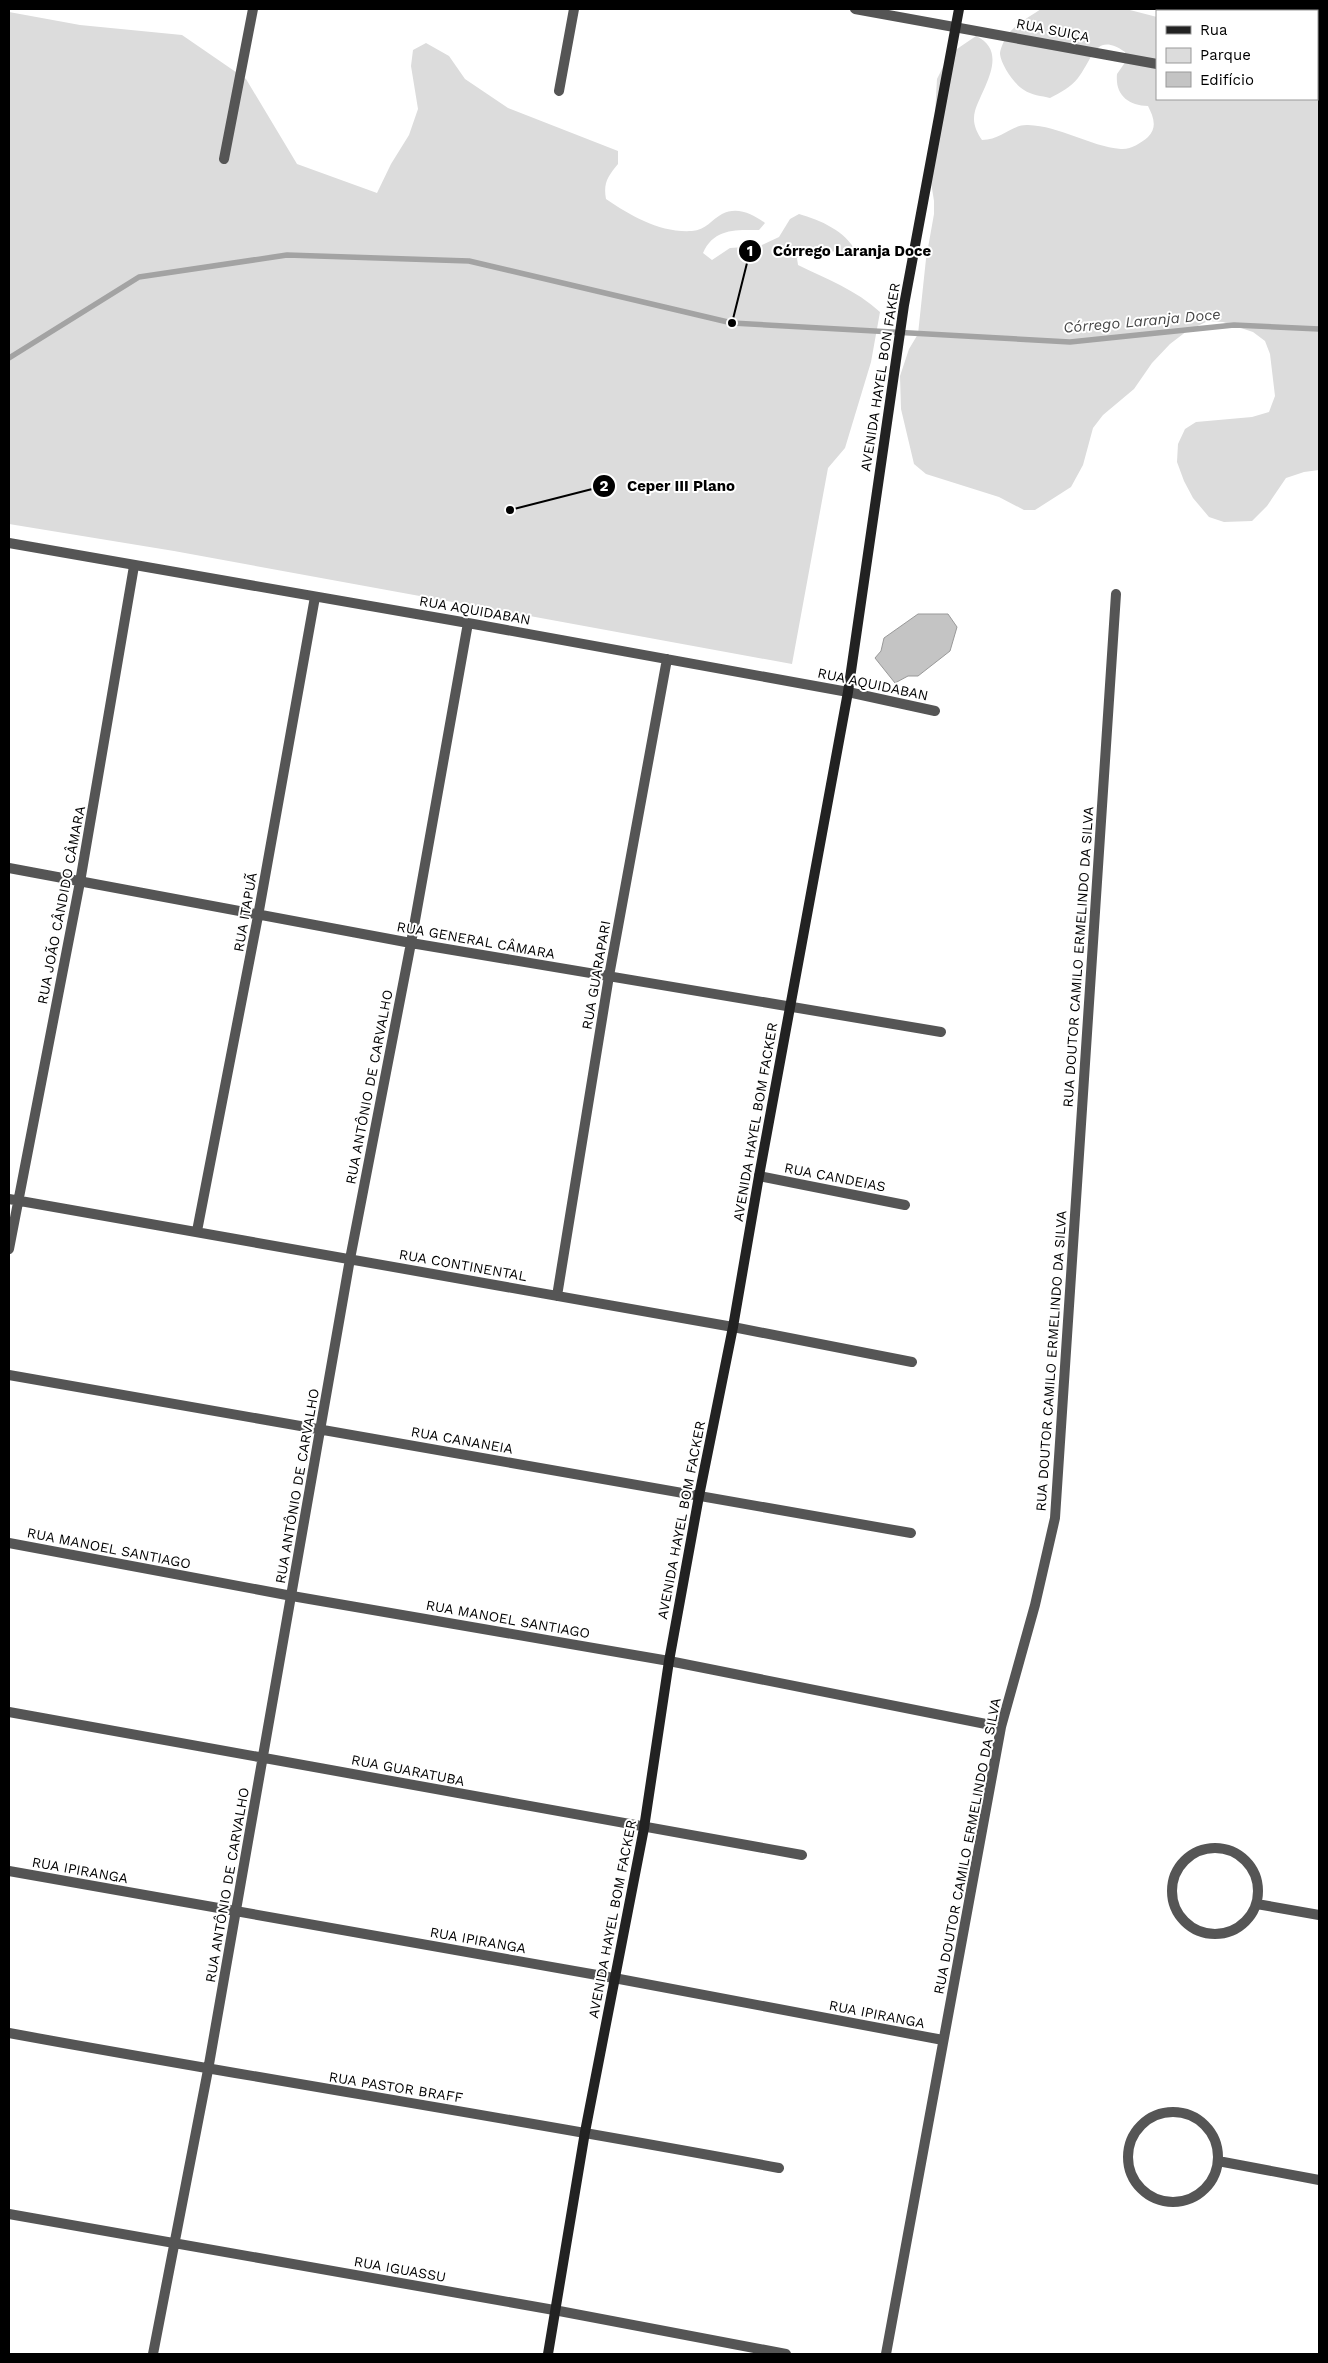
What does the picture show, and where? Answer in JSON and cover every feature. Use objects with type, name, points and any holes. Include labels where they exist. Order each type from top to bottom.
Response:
[{"type":"street","points":[[224,159],[253,9]]},
{"type":"street","points":[[559,91],[574,9]]},
{"type":"street","name":"RUA SUIÇA","points":[[855,9],[1156,64]]},
{"type":"street","name":"AVENIDA HAYEL BON FAKER","points":[[848,692],[904,305],[959,9]]},
{"type":"street","name":"RUA AQUIDABAN","points":[[9,543],[468,623],[848,692],[935,710]]},
{"type":"street","name":"RUA JOÃO CÂNDIDO CÂMARA","points":[[9,1249],[13,1200],[80,882],[134,566]]},
{"type":"street","name":"RUA DOUTOR CAMILO ERMELINDO DA SILVA","points":[[886,2354],[1002,1727],[1035,1605],[1055,1518],[1116,594]]},
{"type":"street","name":"RUA ITAPUÃ","points":[[197,1231],[258,916],[315,597]]},
{"type":"street","name":"RUA ANTÔNIO DE CARVALHO","points":[[153,2354],[237,1912],[262,1757],[292,1596],[350,1259],[411,943],[468,623]]},
{"type":"street","name":"RUA GUARAPARI","points":[[557,1296],[609,976],[667,659]]},
{"type":"street","name":"AVENIDA HAYEL BOM FACKER","points":[[548,2354],[585,2132],[644,1828],[669,1661],[699,1496],[733,1327],[758,1176],[848,692]]},
{"type":"street","name":"RUA GENERAL CÂMARA","points":[[9,868],[258,916],[411,943],[941,1032]]},
{"type":"street","name":"RUA CANDEIAS","points":[[758,1176],[906,1205]]},
{"type":"street","name":"RUA CONTINENTAL","points":[[13,1200],[733,1327],[912,1362]]},
{"type":"street","name":"RUA CANANEIA","points":[[9,1375],[321,1428],[911,1533]]},
{"type":"street","name":"RUA MANOEL SANTIAGO","points":[[9,1544],[292,1596],[669,1661],[1002,1727]]},
{"type":"street","name":"RUA GUARATUBA","points":[[9,1712],[802,1856]]},
{"type":"street","points":[[1206,1848],[1227,1848],[1239,1854],[1250,1864],[1258,1883],[1257,1904],[1251,1917],[1240,1927],[1219,1934],[1197,1931],[1185,1922],[1176,1911],[1172,1897],[1172,1882],[1178,1868],[1187,1857],[1206,1848]]},
{"type":"street","name":"RUA IPIRANGA","points":[[9,1871],[614,1978],[943,2040]]},
{"type":"street","points":[[1257,1904],[1319,1915]]},
{"type":"street","name":"RUA PASTOR BRAFF","points":[[9,2033],[208,2070],[585,2132],[779,2168]]},
{"type":"street","points":[[1171,2112],[1186,2114],[1200,2121],[1210,2132],[1217,2146],[1218,2162],[1210,2182],[1195,2197],[1181,2202],[1167,2202],[1153,2198],[1141,2189],[1132,2178],[1128,2164],[1128,2149],[1133,2135],[1143,2123],[1156,2115],[1171,2112]]},
{"type":"street","points":[[1218,2162],[1319,2180]]},
{"type":"street","name":"RUA IGUASSU","points":[[9,2214],[554,2310],[786,2354]]},
{"type":"green space","points":[[1041,9],[1126,9],[1156,17],[1156,100],[1318,100],[1319,84],[1319,470],[1304,472],[1286,478],[1267,506],[1252,521],[1224,522],[1209,517],[1193,498],[1177,462],[1178,444],[1185,429],[1196,422],[1252,417],[1269,412],[1275,396],[1270,354],[1265,341],[1253,332],[1223,322],[1208,321],[1187,331],[1170,344],[1152,363],[1134,389],[1103,415],[1093,428],[1083,465],[1071,487],[1035,510],[1024,510],[999,497],[926,474],[914,464],[901,409],[900,376],[909,349],[918,334],[926,259],[934,214],[931,182],[937,79],[945,63],[954,51],[976,36],[986,43],[991,51],[991,71],[974,115],[975,126],[982,140],[995,138],[1022,125],[1028,125],[1052,129],[1097,144],[1124,149],[1142,142],[1151,133],[1154,125],[1148,106],[1134,104],[1124,98],[1118,88],[1117,74],[1126,61],[1125,52],[1115,46],[1101,46],[1096,50],[1075,81],[1065,90],[1050,98],[1024,90],[1009,74],[1000,54],[1008,34],[1021,22]]},
{"type":"green space","points":[[9,12],[80,25],[182,35],[246,79],[297,164],[377,193],[391,164],[409,135],[418,109],[411,66],[413,50],[426,43],[449,56],[465,79],[508,108],[618,151],[618,164],[609,176],[606,184],[606,199],[636,217],[657,226],[680,231],[701,229],[722,214],[733,211],[745,212],[765,223],[759,230],[726,232],[713,239],[703,253],[712,260],[730,248],[760,246],[779,237],[790,219],[799,214],[824,223],[839,232],[856,252],[814,251],[797,258],[798,265],[851,291],[880,312],[871,362],[845,448],[828,468],[792,664],[174,551],[9,524]]},
{"type":"building","points":[[918,614],[948,614],[957,627],[950,651],[918,676],[908,676],[895,683],[875,658],[881,651],[884,638]]},
{"type":"waterway","name":"Córrego Laranja Doce","points":[[9,358],[139,277],[287,255],[469,261],[732,323],[1070,342],[1234,325],[1319,329]]},
{"type":"place","name":"Córrego Laranja Doce","points":[[732,323]]},
{"type":"place","name":"Ceper III Plano","points":[[510,510]]}]
